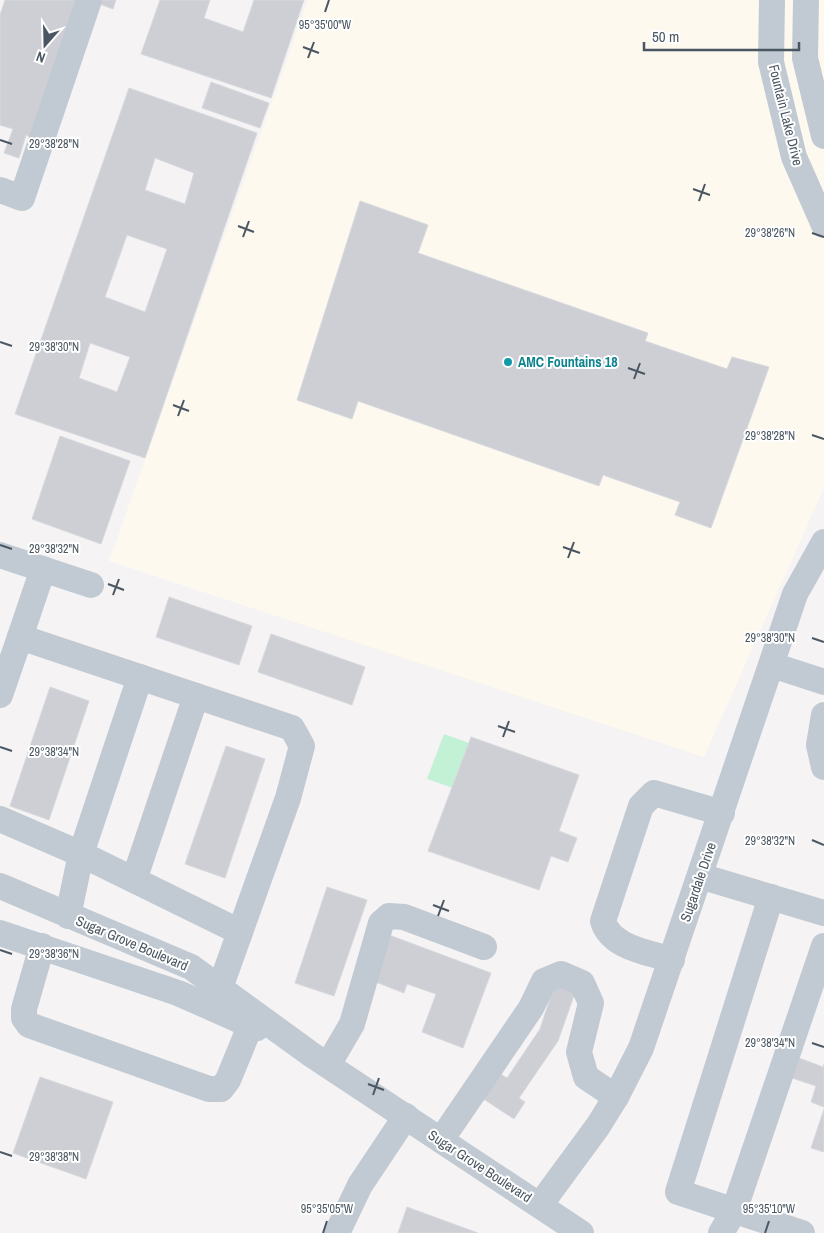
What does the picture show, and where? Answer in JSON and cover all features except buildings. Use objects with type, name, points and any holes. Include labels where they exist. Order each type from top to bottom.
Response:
[{"type":"street","points":[[0,190],[22,198],[89,0]]},
{"type":"street","name":"Fountain Lake Drive","points":[[772,0],[771,62],[794,157],[824,226]]},
{"type":"street","points":[[806,0],[805,58],[824,136]]},
{"type":"street","points":[[794,157],[824,145]]},
{"type":"street","name":"Sugardale Drive","points":[[540,1205],[598,1126],[616,1098],[642,1048],[795,594],[824,542]]},
{"type":"street","points":[[0,555],[91,585]]},
{"type":"street","points":[[0,695],[43,569]]},
{"type":"street","points":[[20,637],[292,728],[302,746],[288,798],[220,988]]},
{"type":"street","points":[[772,665],[824,682]]},
{"type":"street","points":[[68,916],[81,854],[140,677]]},
{"type":"street","points":[[134,880],[196,696]]},
{"type":"street","points":[[824,715],[819,745],[824,767]]},
{"type":"street","points":[[672,960],[614,940],[605,930],[603,921],[638,815],[646,799],[654,793],[722,813]]},
{"type":"street","points":[[0,819],[81,854],[240,932]]},
{"type":"street","points":[[700,876],[824,913]]},
{"type":"street","name":"Sugar Grove Boulevard","points":[[0,886],[191,967],[220,988],[252,1019]]},
{"type":"street","points":[[771,897],[678,1192],[802,1233]]},
{"type":"street","points":[[328,1065],[352,1024],[381,923],[389,916],[404,917],[484,947]]},
{"type":"street","name":"Sugar Grove Boulevard","points":[[0,933],[252,1019],[304,1049],[581,1233]]},
{"type":"street","points":[[42,946],[24,1009],[24,1018],[30,1025],[209,1089],[221,1089],[228,1080],[252,1019]]},
{"type":"street","points":[[720,1233],[734,1211],[824,946]]},
{"type":"street","points":[[442,1140],[531,1008],[544,981],[561,974],[582,983],[591,1003],[579,1052],[586,1077],[616,1098]]},
{"type":"street","points":[[338,1233],[360,1185],[406,1116]]},
{"type":"shaded area","points":[[308,0],[824,0],[824,488],[704,757],[109,561]]},
{"type":"green space","points":[[444,734],[469,743],[453,788],[427,779]]},
{"type":"place","name":"AMC Fountains 18","points":[[508,362]]}]
